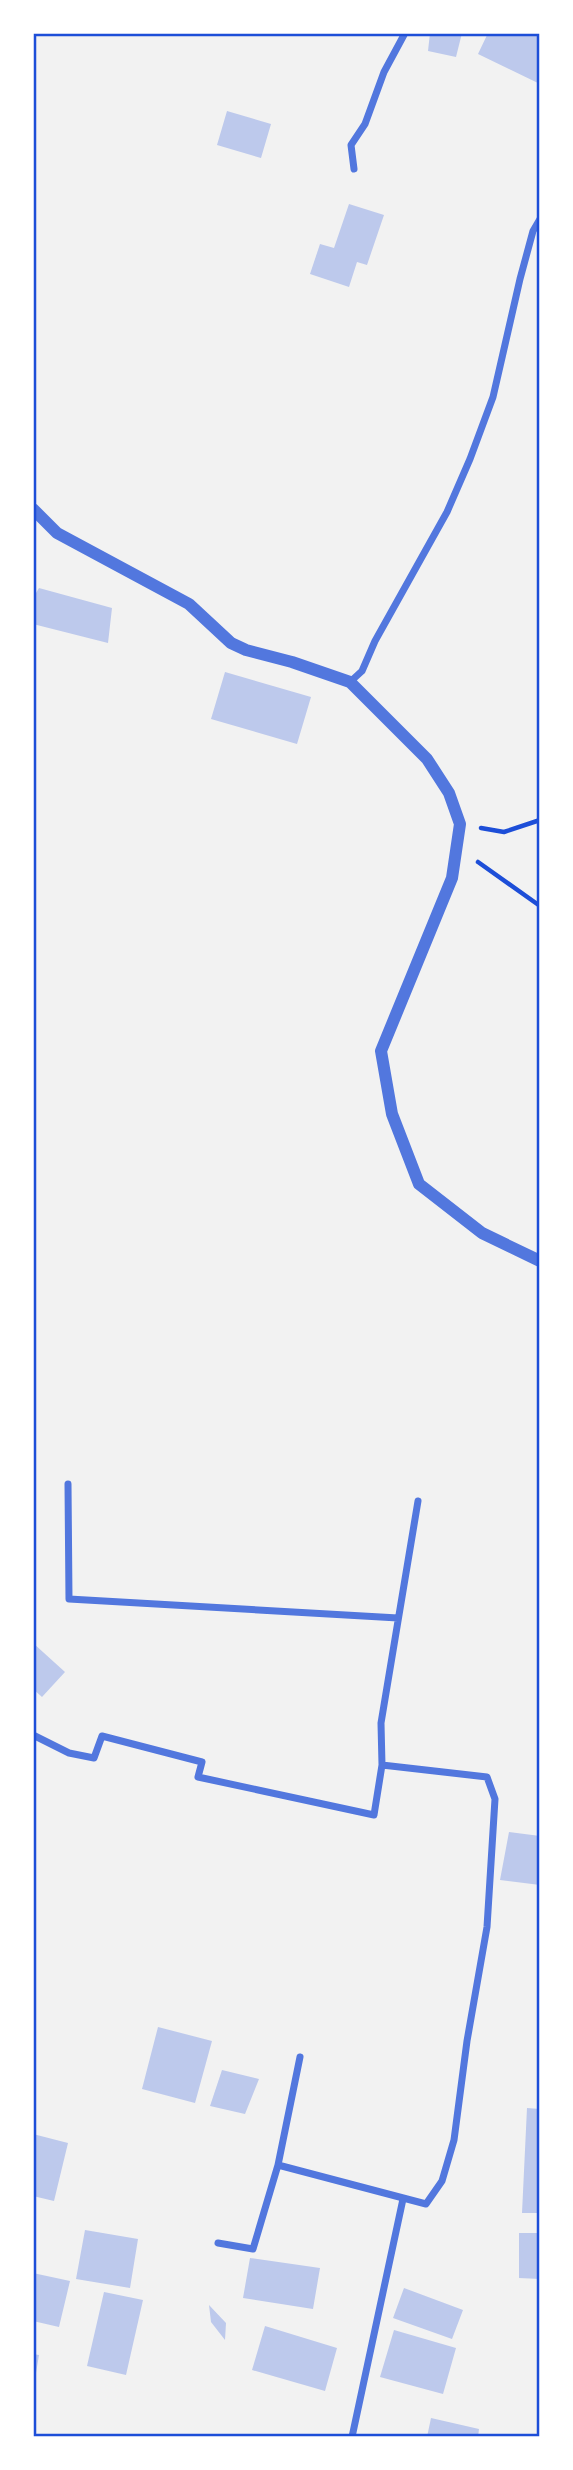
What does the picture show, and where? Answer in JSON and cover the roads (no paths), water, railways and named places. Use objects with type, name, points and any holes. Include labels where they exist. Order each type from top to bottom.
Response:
[{"type":"street","points":[[354,169],[351,145],[365,124],[384,72],[404,33]]},
{"type":"street","points":[[349,682],[362,671],[375,642],[447,512],[470,459],[493,397],[520,279],[533,231],[540,219]]},
{"type":"street","points":[[33,509],[58,533],[189,604],[231,643],[349,682],[427,759],[449,793],[460,824],[452,878],[381,1051],[392,1114],[419,1184],[482,1233],[540,1261]]},
{"type":"street","points":[[68,1484],[69,1599],[398,1618]]},
{"type":"street","points":[[33,1735],[69,1753],[94,1758],[102,1736],[202,1762],[198,1777],[374,1815],[382,1765],[381,1724],[418,1501]]},
{"type":"street","points":[[278,2165],[426,2204],[442,2181],[454,2140],[467,2041],[487,1927],[495,1799],[487,1777],[382,1765]]},
{"type":"street","points":[[218,2243],[253,2249],[278,2165],[300,2057]]},
{"type":"street","points":[[352,2437],[403,2199]]}]
